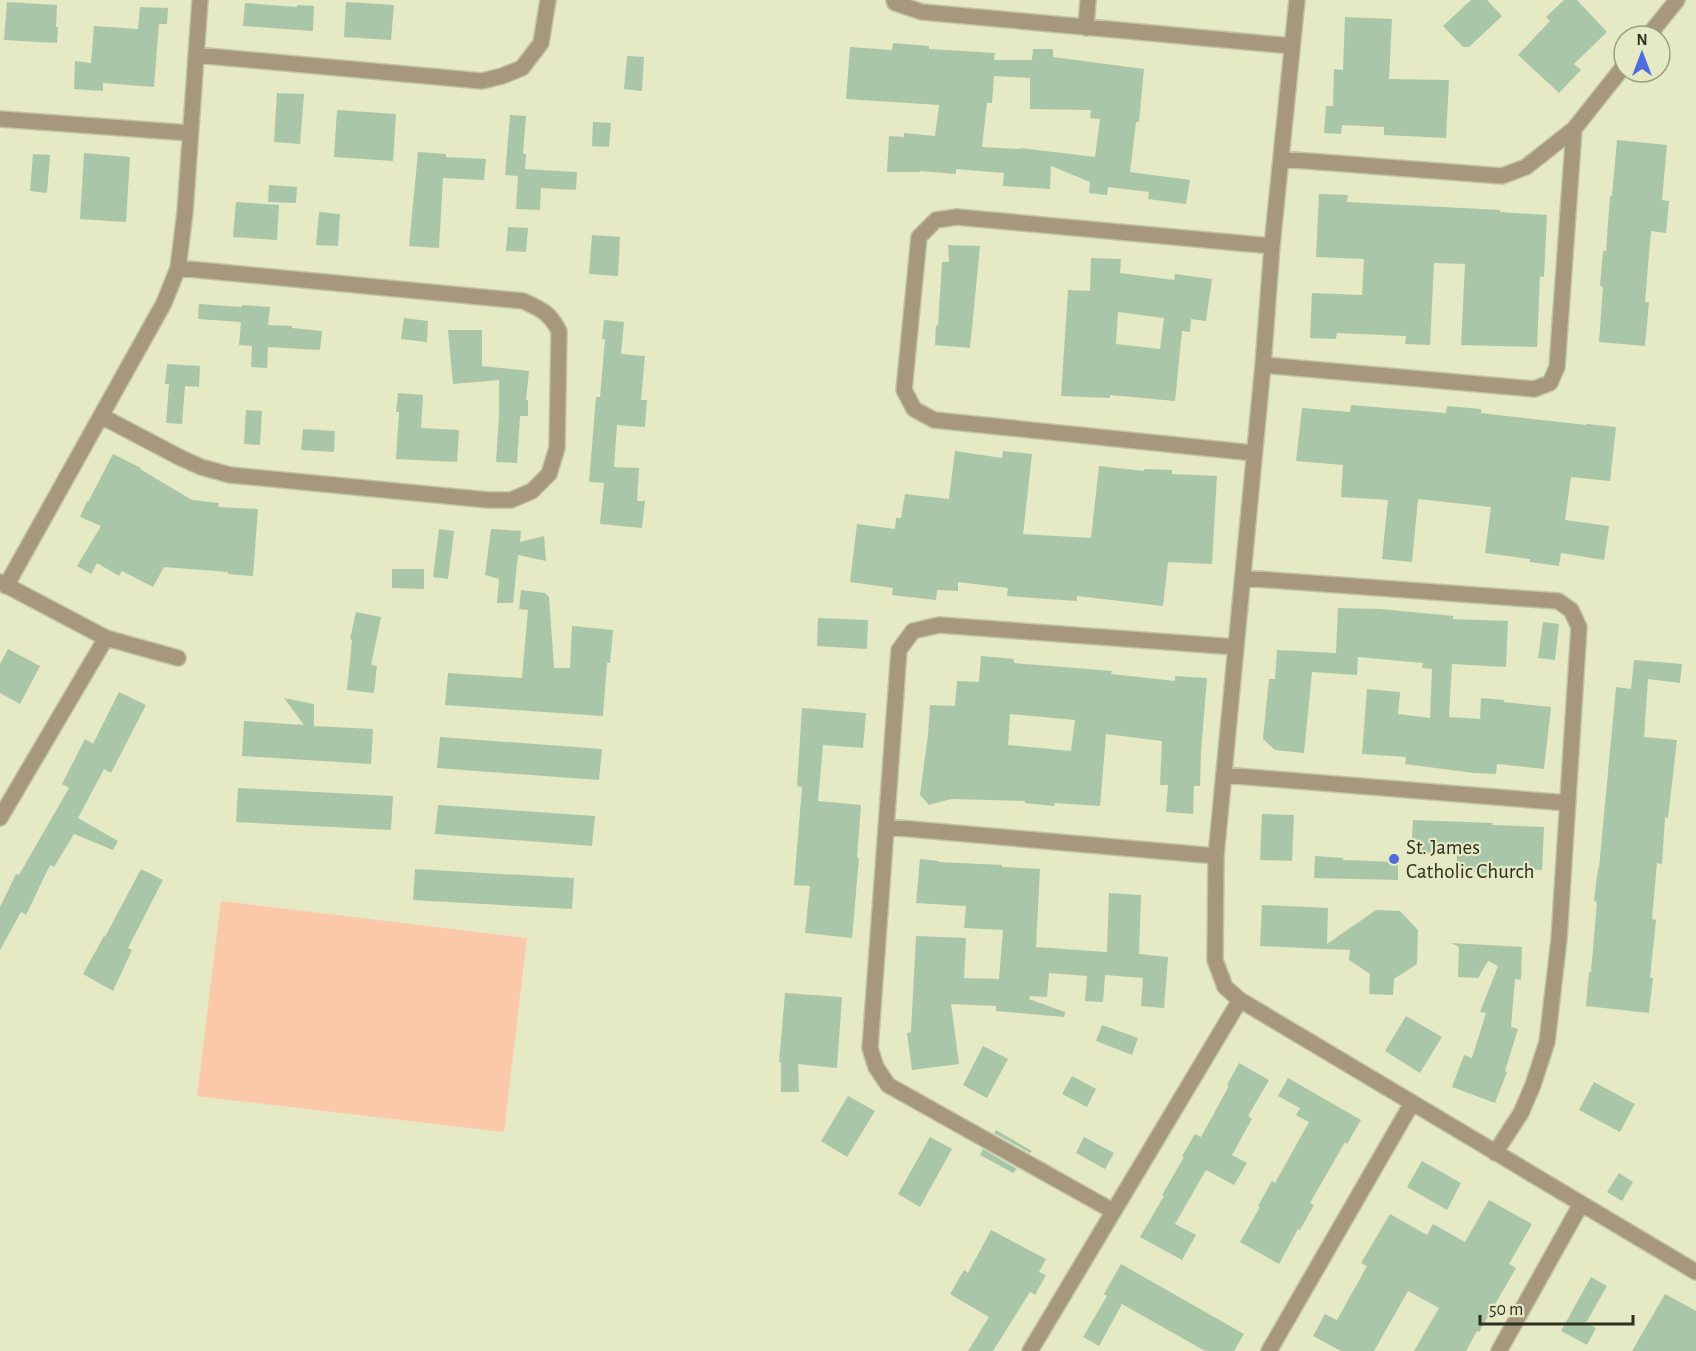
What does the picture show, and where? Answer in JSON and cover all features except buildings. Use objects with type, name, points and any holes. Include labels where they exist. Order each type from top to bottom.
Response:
[{"type":"street","points":[[178,658],[106,638],[3,584],[164,303],[178,268],[185,212],[200,0]]},
{"type":"street","points":[[196,55],[482,81],[522,68],[541,43],[549,0]]},
{"type":"street","points":[[894,0],[896,3],[922,12],[1292,46]]},
{"type":"street","points":[[1086,28],[1088,0]]},
{"type":"street","points":[[1297,0],[1216,856],[1215,960],[1225,987],[1240,1000],[1581,1204],[1694,1268]]},
{"type":"street","points":[[1658,24],[1677,0]]},
{"type":"street","points":[[1281,159],[1502,176],[1526,167],[1574,129],[1612,81]]},
{"type":"street","points":[[0,119],[190,133]]},
{"type":"street","points":[[1263,365],[1534,389],[1550,382],[1557,367],[1574,129]]},
{"type":"street","points":[[1254,453],[934,420],[914,408],[904,390],[919,237],[936,220],[957,217],[1272,246]]},
{"type":"street","points":[[101,416],[181,458],[201,467],[230,475],[488,500],[511,500],[532,490],[549,474],[557,448],[559,331],[554,319],[542,310],[524,302],[178,268]]},
{"type":"street","points":[[1243,578],[1558,601],[1571,610],[1579,627],[1559,939],[1547,1042],[1521,1113],[1495,1153]]},
{"type":"street","points":[[1113,1211],[888,1085],[876,1067],[870,1048],[899,650],[913,631],[939,625],[1236,647]]},
{"type":"street","points":[[0,818],[106,638]]},
{"type":"street","points":[[1224,775],[1568,802]]},
{"type":"street","points":[[887,827],[1216,856]]},
{"type":"street","points":[[1030,1351],[1240,1000]]},
{"type":"street","points":[[1269,1351],[1412,1103]]},
{"type":"street","points":[[1498,1351],[1581,1204]]},
{"type":"shaded area","points":[[221,901],[527,938],[504,1132],[197,1096]]},
{"type":"place","name":"St. James Catholic Church","points":[[1394,859]]}]
